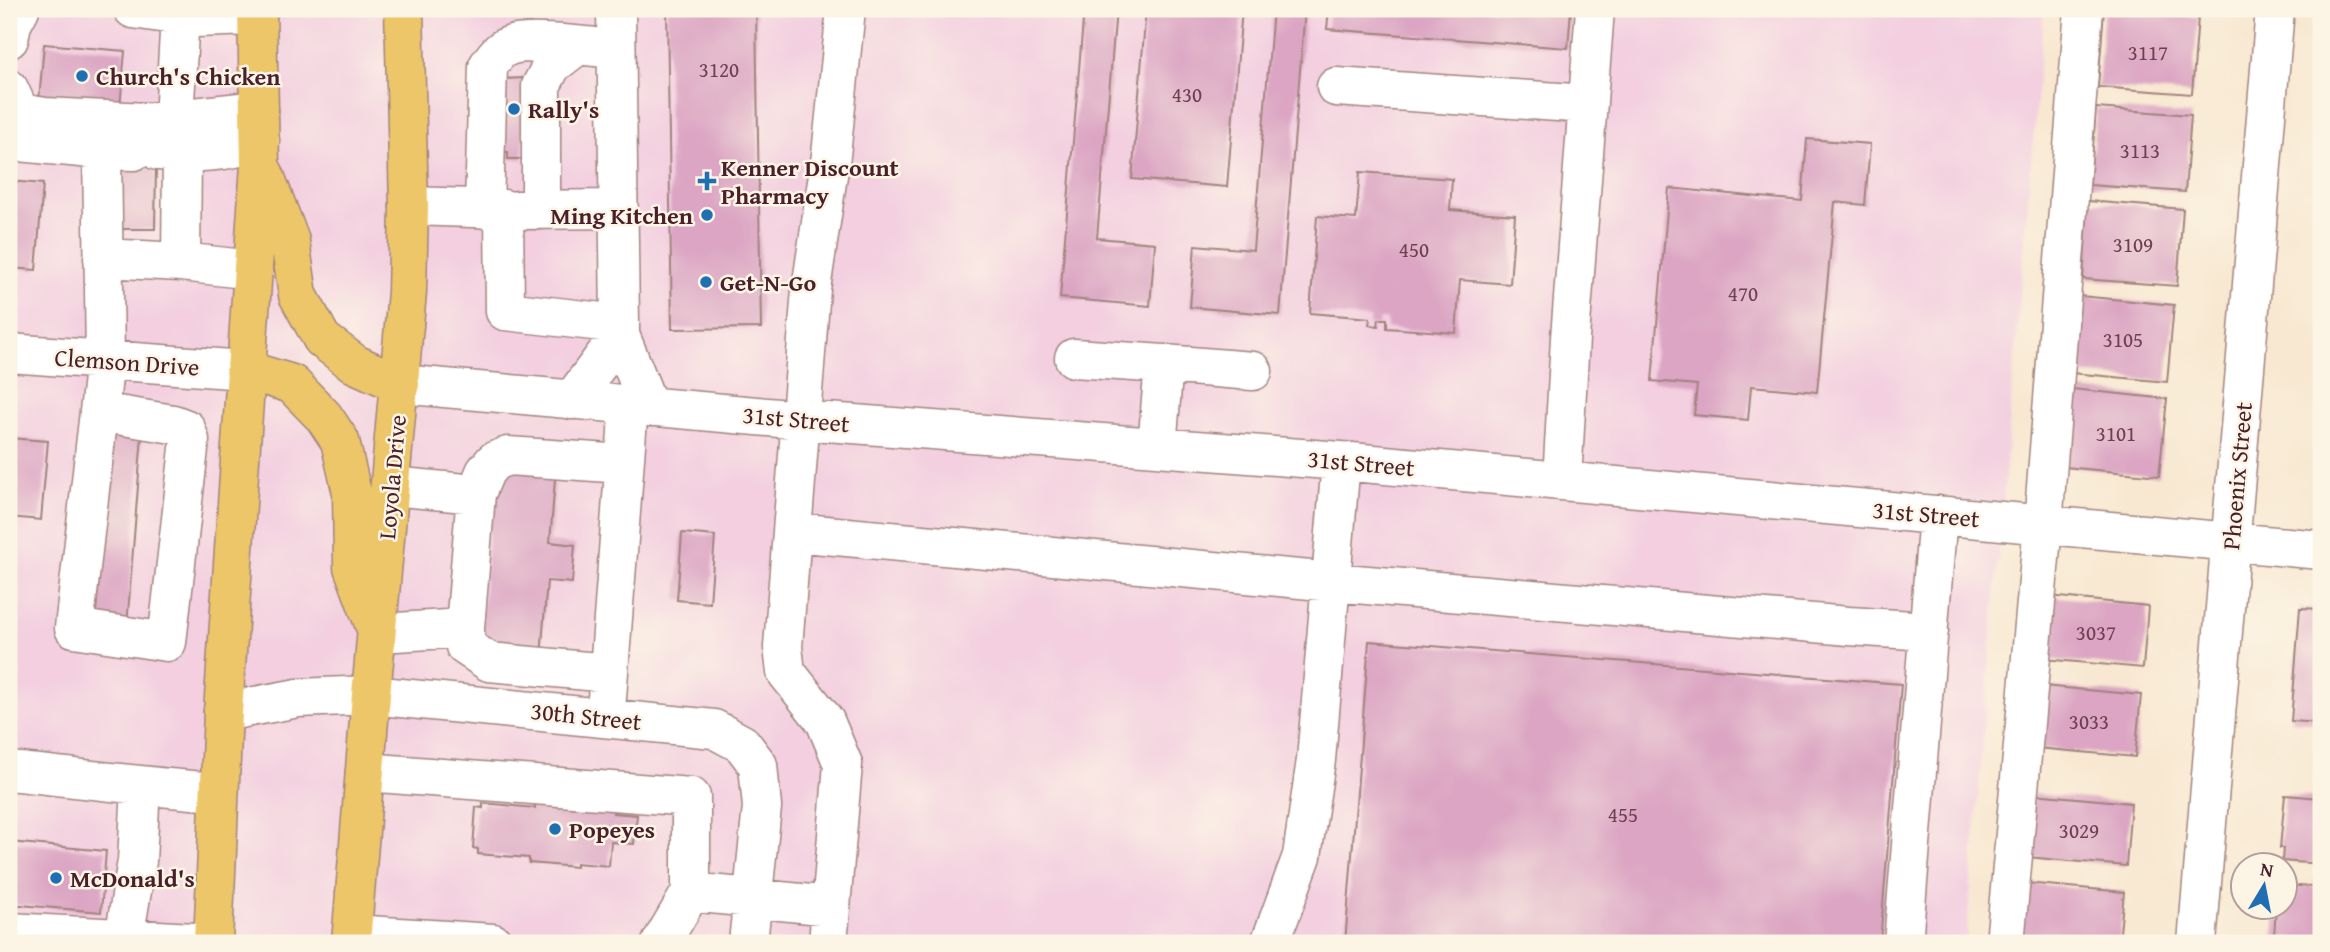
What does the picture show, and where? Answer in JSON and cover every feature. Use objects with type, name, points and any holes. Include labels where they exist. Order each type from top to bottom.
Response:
[{"type":"main road","name":"Loyola Drive","points":[[352,939],[407,292],[409,206],[404,9]]},
{"type":"main road","points":[[213,943],[218,792],[260,138],[257,12]]},
{"type":"main road","points":[[260,138],[290,241],[298,295],[322,339],[355,364],[400,384]]},
{"type":"main road","points":[[245,370],[292,384],[324,417],[340,441],[352,493],[353,567],[378,633]]},
{"type":"street","points":[[9,39],[12,24],[20,9]]},
{"type":"street","points":[[134,9],[195,18],[257,12]]},
{"type":"street","points":[[605,718],[624,464],[639,406],[620,329],[616,9]]},
{"type":"street","points":[[828,943],[843,764],[825,721],[786,672],[783,647],[811,289],[831,155],[846,9]]},
{"type":"street","points":[[1562,481],[1595,9]]},
{"type":"street","points":[[2005,943],[2043,525],[2084,9]]},
{"type":"street","name":"Phoenix Street","points":[[2197,943],[2275,9]]},
{"type":"street","points":[[180,16],[178,135],[181,262]]},
{"type":"street","points":[[510,209],[488,66],[498,52],[513,44],[617,49]]},
{"type":"street","points":[[577,46],[552,65],[541,86],[510,209],[505,311],[620,329]]},
{"type":"street","points":[[1336,87],[1588,104]]},
{"type":"street","points":[[9,89],[20,113],[45,117],[124,141]]},
{"type":"street","points":[[9,141],[124,141],[178,135],[260,138]]},
{"type":"street","points":[[99,412],[173,424],[186,429],[190,440],[167,642],[74,628],[105,360],[103,258],[124,141]]},
{"type":"street","points":[[409,206],[619,209]]},
{"type":"street","points":[[103,258],[181,262],[253,270]]},
{"type":"street","points":[[572,400],[620,329]]},
{"type":"street","name":"Clemson Drive","points":[[9,353],[245,370]]},
{"type":"street","points":[[1074,359],[1253,371]]},
{"type":"street","points":[[1157,447],[1164,364]]},
{"type":"street","name":"31st Street","points":[[400,384],[801,420],[1342,461],[2321,550]]},
{"type":"street","points":[[608,673],[489,662],[466,646],[476,494],[485,472],[495,461],[508,456],[624,464]]},
{"type":"street","points":[[1270,943],[1302,856],[1316,760],[1342,461]]},
{"type":"street","points":[[391,486],[476,494]]},
{"type":"street","points":[[1903,943],[1938,516]]},
{"type":"street","points":[[793,531],[1332,582],[1929,631]]},
{"type":"street","points":[[378,633],[466,628]]},
{"type":"street","name":"30th Street","points":[[223,712],[298,698],[371,695],[715,729],[742,744],[758,765],[762,807],[748,943]]},
{"type":"street","points":[[9,771],[96,779],[141,787],[218,792]]},
{"type":"street","points":[[365,772],[691,797],[691,892],[661,943]]},
{"type":"street","points":[[124,938],[136,861],[141,787]]},
{"type":"street","points":[[691,892],[831,906]]},
{"type":"street","points":[[9,932],[213,943]]},
{"type":"street","points":[[352,939],[493,943]]},
{"type":"shaded area","points":[[9,9],[2044,9],[1966,943],[9,943]]},
{"type":"building","points":[[667,9],[756,9],[761,328],[672,329]]},
{"type":"building","points":[[1084,9],[1116,9],[1097,238],[1155,243],[1150,306],[1060,298]]},
{"type":"building","points":[[1146,9],[1242,9],[1227,187],[1132,179]]},
{"type":"building","points":[[1273,9],[1305,9],[1280,315],[1190,307],[1195,245],[1253,250]]},
{"type":"building","points":[[1329,9],[1571,9],[1568,48],[1327,29]]},
{"type":"building","points":[[2104,9],[2198,17],[2192,94],[2098,87]]},
{"type":"building","name":"Church's Chicken","points":[[44,44],[125,51],[120,108],[39,101]]},
{"type":"building","name":"Rally's","points":[[524,78],[523,159],[508,159],[508,152],[504,152],[504,79]]},
{"type":"building","points":[[2096,108],[2191,115],[2185,192],[2090,185]]},
{"type":"building","points":[[1807,139],[1870,144],[1865,205],[1835,202],[1817,392],[1751,386],[1748,420],[1694,415],[1697,385],[1652,381],[1669,188],[1802,201]]},
{"type":"building","points":[[117,164],[156,165],[155,229],[117,229]]},
{"type":"building","points":[[1360,172],[1452,179],[1450,210],[1515,215],[1510,284],[1460,280],[1456,333],[1387,328],[1387,319],[1379,319],[1378,326],[1369,325],[1370,318],[1310,313],[1317,216],[1356,219]]},
{"type":"building","points":[[9,181],[43,184],[36,270],[9,268]]},
{"type":"building","points":[[2088,201],[2183,209],[2177,286],[2083,279]]},
{"type":"building","points":[[2080,296],[2174,305],[2167,382],[2072,373]]},
{"type":"building","points":[[2072,389],[2167,399],[2159,476],[2065,467]]},
{"type":"building","points":[[2318,418],[2321,419],[2321,475],[2314,474]]},
{"type":"building","points":[[111,432],[142,435],[127,626],[95,623]]},
{"type":"building","points":[[9,438],[48,441],[41,520],[9,517]]},
{"type":"building","points":[[495,462],[556,467],[550,542],[575,545],[572,583],[547,581],[541,657],[479,651]]},
{"type":"building","points":[[682,533],[715,536],[710,603],[677,600]]},
{"type":"building","points":[[2049,596],[2148,606],[2143,668],[2044,659]]},
{"type":"building","points":[[2300,608],[2321,609],[2321,723],[2291,721]]},
{"type":"building","points":[[1369,641],[1901,684],[1880,943],[1345,943]]},
{"type":"building","points":[[2043,686],[2141,695],[2135,757],[2037,748]]},
{"type":"building","points":[[2033,794],[2131,803],[2126,866],[2027,857]]},
{"type":"building","points":[[2285,795],[2321,798],[2321,864],[2298,862],[2298,850],[2280,848]]},
{"type":"building","name":"Popeyes","points":[[535,801],[614,808],[613,813],[637,815],[634,844],[611,842],[609,866],[576,863],[576,867],[529,863],[529,858],[478,854],[478,849],[473,848],[476,807],[483,808],[483,803],[535,808]]},
{"type":"building","name":"McDonald's","points":[[9,842],[106,851],[101,912],[9,904]]},
{"type":"building","points":[[2315,877],[2321,878],[2321,942],[2274,937],[2275,920],[2298,920],[2298,886],[2314,887]]},
{"type":"building","points":[[2025,883],[2124,892],[2119,943],[2020,943]]},
{"type":"place","name":"Church's Chicken","points":[[82,76]]},
{"type":"place","name":"Rally's","points":[[514,109]]},
{"type":"place","name":"Kenner Discount Pharmacy","points":[[707,181]]},
{"type":"place","name":"Ming Kitchen","points":[[707,215]]},
{"type":"place","name":"Get-N-Go","points":[[706,282]]},
{"type":"place","name":"Popeyes","points":[[555,829]]},
{"type":"place","name":"McDonald's","points":[[56,878]]}]
